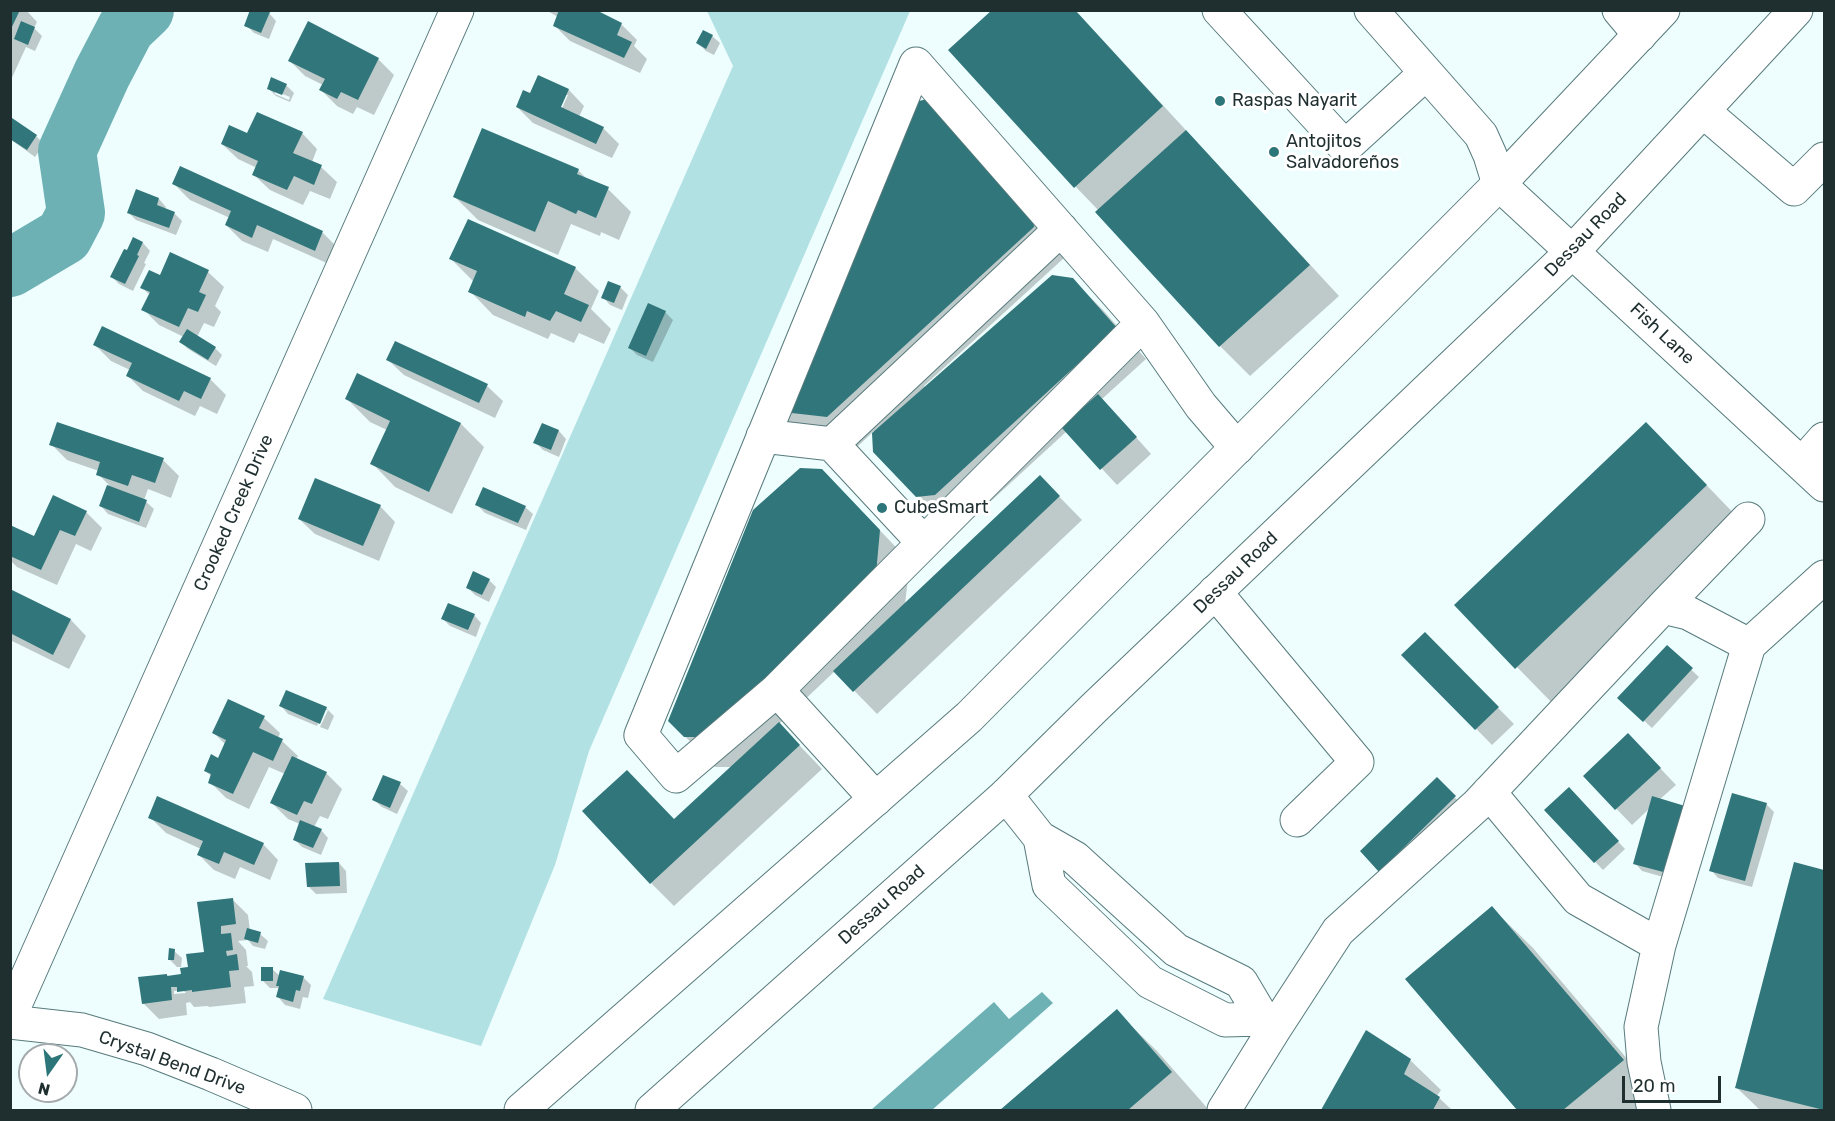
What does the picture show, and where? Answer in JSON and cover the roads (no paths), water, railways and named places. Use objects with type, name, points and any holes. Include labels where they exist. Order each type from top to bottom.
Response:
[{"type":"main road","name":"Crooked Creek Drive","points":[[10,1016],[457,10]]},
{"type":"main road","points":[[1219,10],[1345,147],[1426,73]]},
{"type":"main road","points":[[1371,10],[1481,135],[1499,184]]},
{"type":"main road","points":[[1619,10],[1640,35]]},
{"type":"main road","points":[[520,1110],[969,717],[1499,184],[1663,10]]},
{"type":"main road","name":"Dessau Road","points":[[652,1110],[1006,795],[1573,251],[1797,10]]},
{"type":"main road","points":[[1143,323],[777,690],[676,776],[641,735],[916,64],[1143,323],[1201,406],[1237,448]]},
{"type":"main road","points":[[1703,111],[1794,189],[1824,159]]},
{"type":"main road","name":"Fish Lane","points":[[1499,184],[1813,475]]},
{"type":"main road","points":[[832,444],[1061,229]]},
{"type":"main road","points":[[763,436],[832,444],[924,542]]},
{"type":"main road","points":[[1813,475],[1824,439]]},
{"type":"main road","points":[[1224,1110],[1269,1024],[1338,931],[1489,792],[1748,519]]},
{"type":"main road","points":[[1654,1110],[1644,1062],[1641,1027],[1659,945],[1749,645],[1824,577]]},
{"type":"main road","points":[[1215,592],[1357,762],[1297,820]]},
{"type":"main road","points":[[1663,607],[1688,613],[1749,645]]},
{"type":"main road","points":[[777,690],[876,799]]},
{"type":"main road","points":[[1489,792],[1578,899],[1659,945]]},
{"type":"main road","points":[[1006,795],[1040,838],[1048,885],[1150,982],[1225,1020],[1269,1024]]},
{"type":"main road","name":"Crystal Bend Drive","points":[[10,1022],[82,1030],[147,1049],[295,1110]]},
{"type":"waterway","points":[[10,268],[64,236],[76,213],[67,151],[126,28],[145,10]]},
{"type":"place","name":"Raspas Nayarit","points":[[1220,101]]},
{"type":"place","name":"Antojitos Salvadoreños","points":[[1274,152]]},
{"type":"place","name":"CubeSmart","points":[[882,508]]}]
